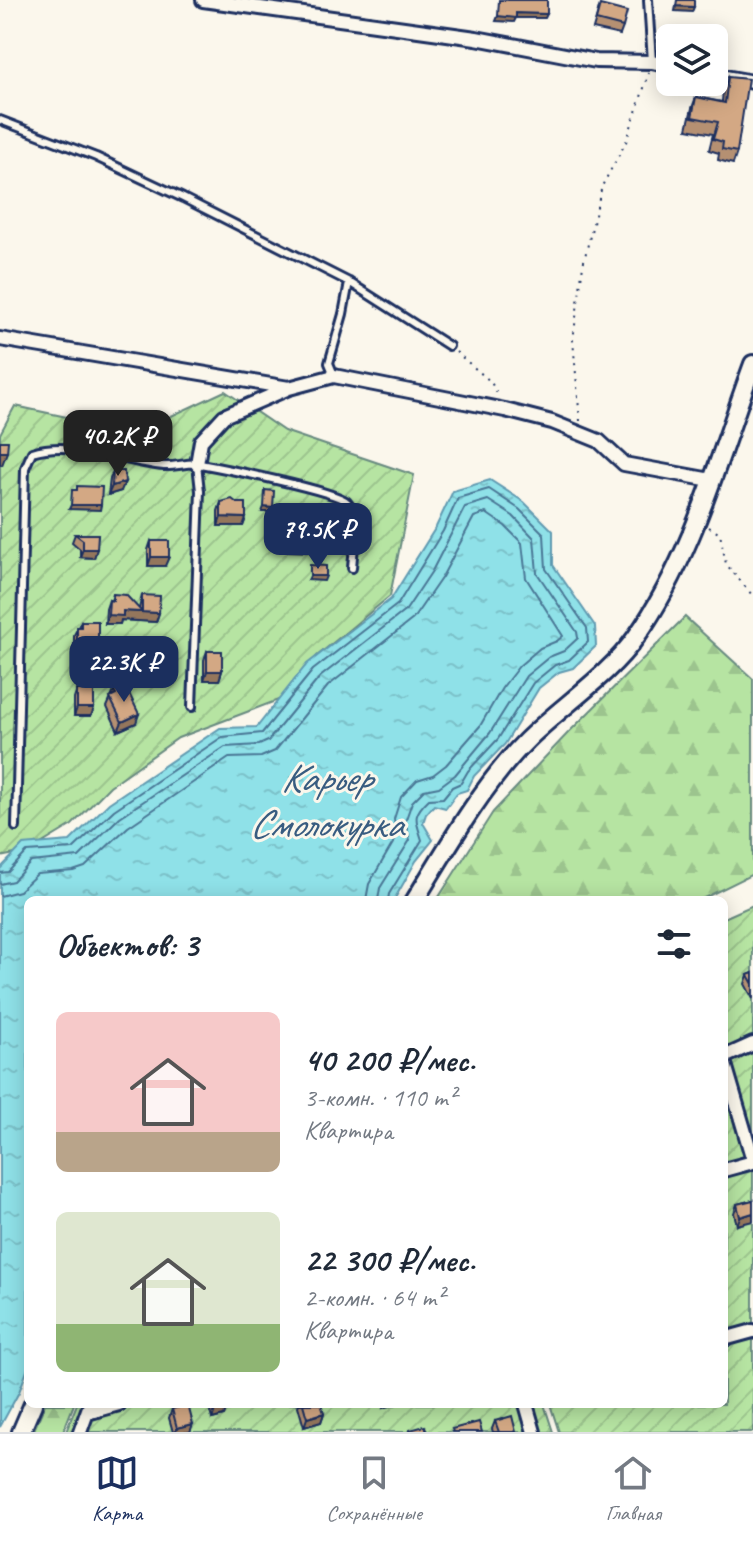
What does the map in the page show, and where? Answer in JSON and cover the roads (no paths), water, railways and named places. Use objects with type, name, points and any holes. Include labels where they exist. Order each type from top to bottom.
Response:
[{"type":"street","points":[[203,0],[476,38],[596,61],[656,63]]},
{"type":"street","points":[[728,78],[753,82]]},
{"type":"street","points":[[0,339],[289,388]]},
{"type":"street","points":[[418,896],[487,790],[524,743],[634,641],[655,609],[697,522],[753,364]]},
{"type":"street","points":[[197,464],[201,441],[224,416],[289,388],[334,376],[552,422],[599,441],[624,464],[711,480]]},
{"type":"street","points":[[728,1057],[753,1044]]},
{"type":"street","points":[[728,1073],[753,1161],[728,1169]]},
{"type":"street","points":[[728,1338],[753,1331]]},
{"type":"street","points":[[21,1432],[31,1408]]},
{"type":"street","points":[[80,1432],[88,1408]]},
{"type":"street","points":[[527,1408],[534,1432]]},
{"type":"lane","points":[[648,0],[652,62]]},
{"type":"lane","points":[[0,120],[96,157],[349,282],[449,346]]},
{"type":"lane","points":[[334,376],[329,363],[349,282]]},
{"type":"lane","points":[[16,827],[25,468],[32,452],[46,448],[71,449],[165,466],[197,464],[305,486],[340,497],[350,505],[354,526],[352,568]]},
{"type":"lane","points":[[192,707],[200,491],[197,464]]},
{"type":"water","name":"Карьер Смолокурка","points":[[490,480],[524,502],[553,531],[553,565],[595,626],[596,646],[573,668],[559,672],[539,688],[505,744],[474,776],[467,790],[457,793],[446,808],[434,805],[426,814],[423,823],[433,840],[416,861],[396,896],[24,896],[24,1379],[0,1427],[0,869],[23,845],[70,841],[109,803],[220,728],[257,727],[307,664],[391,599],[436,527],[453,491]]}]
